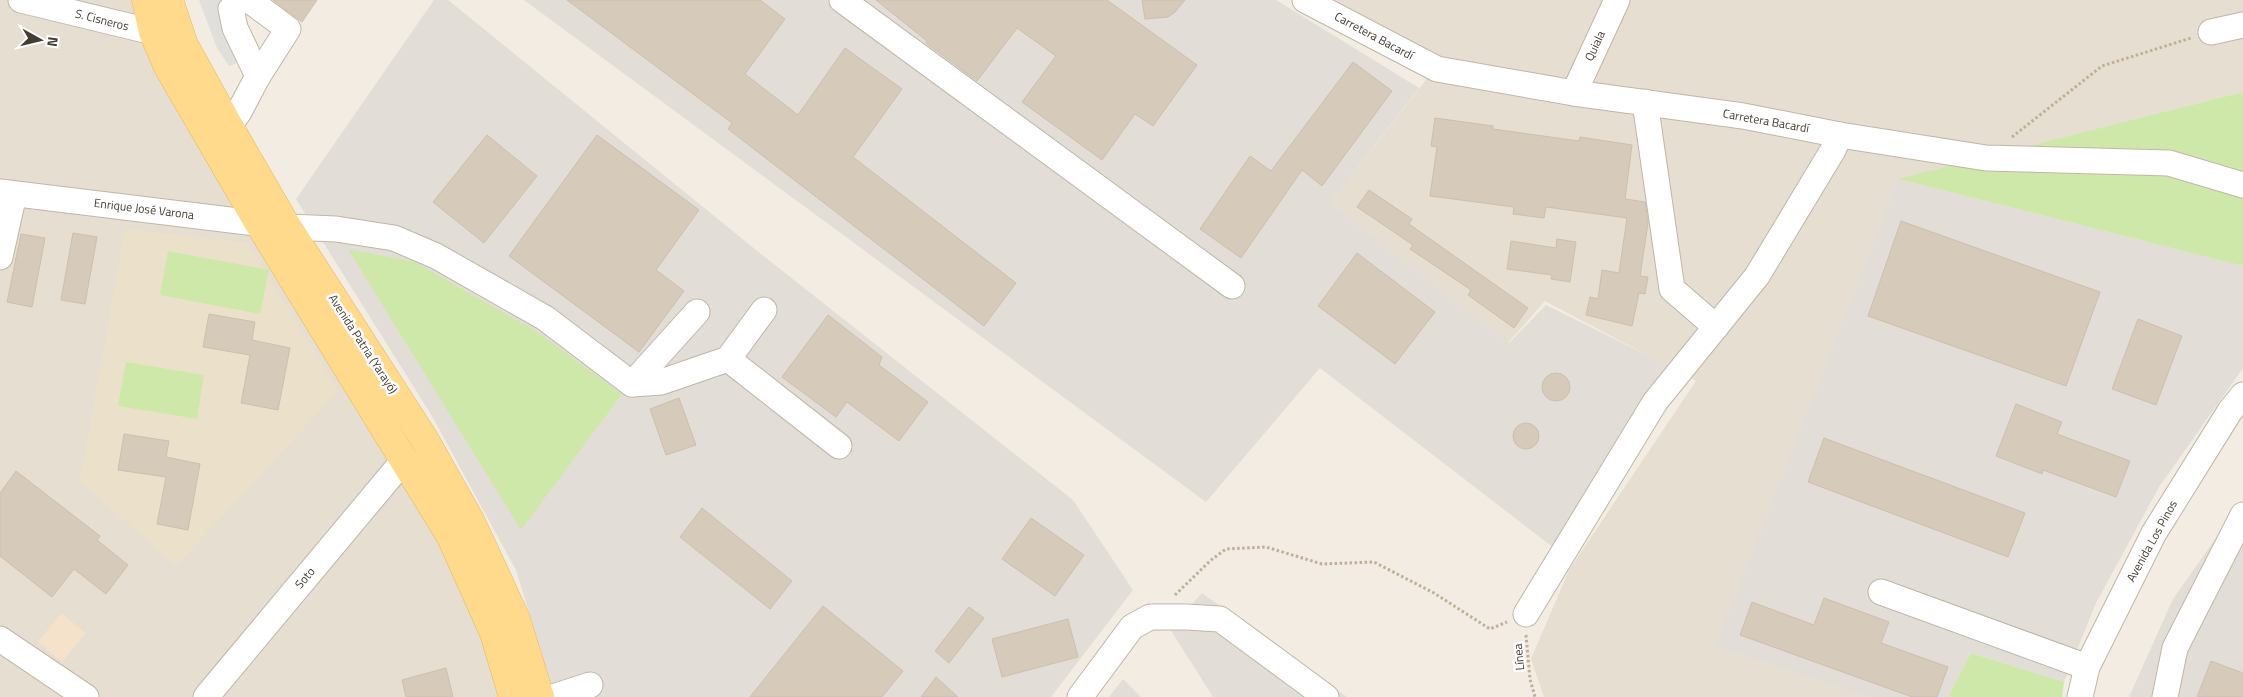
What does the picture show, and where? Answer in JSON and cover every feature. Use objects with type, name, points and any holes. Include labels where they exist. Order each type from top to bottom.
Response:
[{"type":"main road","name":"Avenida Patria (Yarayó)","points":[[146,0],[153,32],[168,67],[258,222],[451,536],[494,633],[513,697]]},
{"type":"main road","name":"Avenida Patria (Yarayó)","points":[[169,0],[184,45],[228,126],[288,227],[423,437],[471,522],[516,619],[540,697]]},
{"type":"street","name":"S. Cisneros","points":[[21,0],[153,32]]},
{"type":"street","points":[[242,0],[231,9],[235,28],[258,76]]},
{"type":"street","points":[[228,126],[239,112],[258,76],[288,29],[249,0]]},
{"type":"street","points":[[842,0],[1232,286]]},
{"type":"street","name":"Carretera Bacardí","points":[[1305,0],[1437,69],[1574,93],[1743,116],[1840,135],[1986,158],[2169,163],[2243,185]]},
{"type":"street","name":"Quiala","points":[[1574,93],[1616,0]]},
{"type":"street","points":[[2211,32],[2243,25]]},
{"type":"street","points":[[1645,102],[1672,290],[1716,327]]},
{"type":"street","points":[[1526,614],[1655,402],[1757,276],[1833,150],[1840,135]]},
{"type":"street","points":[[0,257],[7,193]]},
{"type":"street","name":"Enrique José Varona","points":[[7,193],[288,227],[336,229],[394,238],[436,256],[545,318],[632,384]]},
{"type":"street","points":[[632,384],[661,382],[728,359],[764,310]]},
{"type":"street","points":[[632,384],[697,312]]},
{"type":"street","points":[[728,359],[839,446]]},
{"type":"street","name":"Avenida Los Pinos","points":[[2080,697],[2087,667],[2154,534],[2230,411],[2243,395]]},
{"type":"street","name":"Soto","points":[[206,697],[404,460]]},
{"type":"street","points":[[2164,697],[2174,648],[2243,515]]},
{"type":"street","points":[[1881,592],[2087,667]]},
{"type":"street","points":[[1080,697],[1132,627],[1150,617],[1220,619],[1326,697]]},
{"type":"street","points":[[0,639],[86,697]]},
{"type":"street","points":[[553,697],[590,684]]},
{"type":"path","points":[[1986,158],[2102,66],[2211,32]]},
{"type":"path","points":[[1150,617],[1211,560],[1226,549],[1266,547],[1322,564],[1374,562],[1434,593],[1490,628],[1526,614]]},
{"type":"path","name":"Línea","points":[[1526,614],[1526,651],[1530,679],[1536,697]]},
{"type":"shaded area","points":[[0,0],[139,0],[447,548],[487,643],[502,697],[0,697]]},
{"type":"shaded area","points":[[199,0],[220,0],[231,9],[249,58],[229,66],[217,48]]},
{"type":"shaded area","points":[[434,0],[448,0],[761,254],[1073,500],[1133,590],[1051,697],[555,697],[516,570],[432,416],[296,199]]},
{"type":"shaded area","points":[[524,0],[1276,0],[1419,88],[1330,203],[1509,343],[1546,305],[1677,370],[1554,548],[1320,368],[1206,502]]},
{"type":"shaded area","points":[[1314,0],[2243,0],[2243,92],[1898,180],[1714,647],[1867,697],[1544,697],[1531,659],[1569,570],[1696,381],[1545,301],[1507,344],[1330,203],[1436,67]]},
{"type":"shaded area","points":[[1898,179],[2243,266],[2243,368],[2159,487],[2096,603],[2064,682],[1971,653],[1948,697],[1867,697],[1714,647]]},
{"type":"shaded area","points":[[125,229],[248,243],[338,391],[176,566],[80,481]]},
{"type":"shaded area","points":[[2243,500],[2243,697],[2129,697],[2173,599]]},
{"type":"shaded area","points":[[1202,593],[1347,697],[1213,697],[1170,629]]},
{"type":"shaded area","points":[[61,613],[86,633],[62,662],[38,642]]},
{"type":"shaded area","points":[[1123,679],[1141,697],[1109,697]]},
{"type":"green space","points":[[2243,92],[2243,266],[1898,179]]},
{"type":"green space","points":[[348,249],[415,262],[536,331],[622,394],[521,530]]},
{"type":"green space","points":[[168,251],[269,270],[260,314],[160,295]]},
{"type":"green space","points":[[126,362],[204,375],[197,419],[118,406]]},
{"type":"green space","points":[[1971,653],[2064,682],[2062,697],[1948,697]]},
{"type":"building","points":[[273,0],[317,0],[302,22]]},
{"type":"building","points":[[567,0],[760,0],[785,19],[745,74],[798,115],[845,48],[902,89],[853,157],[1016,283],[984,326],[728,129],[732,123]]},
{"type":"building","points":[[876,0],[1107,0],[1197,65],[1153,126],[1135,114],[1102,160],[1022,102],[1056,56],[1017,28],[977,81],[926,43],[927,41]]},
{"type":"building","points":[[1142,0],[1185,0],[1168,17],[1145,19]]},
{"type":"building","points":[[1353,62],[1392,91],[1322,186],[1302,170],[1241,258],[1200,229],[1250,156],[1271,171]]},
{"type":"building","points":[[1435,118],[1493,126],[1493,129],[1579,141],[1580,137],[1632,145],[1625,199],[1645,202],[1648,223],[1640,276],[1648,277],[1645,294],[1639,293],[1632,326],[1586,315],[1590,297],[1598,299],[1602,270],[1619,273],[1627,218],[1546,207],[1544,218],[1513,214],[1514,207],[1430,196],[1437,147],[1431,146]]},
{"type":"building","points":[[487,135],[537,176],[484,243],[433,202]]},
{"type":"building","points":[[597,135],[699,210],[656,270],[684,291],[639,352],[509,256]]},
{"type":"building","points":[[1369,190],[1412,219],[1409,224],[1528,308],[1514,328],[1468,295],[1471,290],[1410,249],[1413,245],[1357,207]]},
{"type":"building","points":[[1901,221],[2100,292],[2066,386],[1868,316]]},
{"type":"building","points":[[73,233],[97,237],[85,304],[61,300]]},
{"type":"building","points":[[21,234],[45,238],[32,307],[7,302]]},
{"type":"building","points":[[1557,239],[1576,242],[1570,282],[1551,279],[1552,275],[1507,269],[1511,241],[1556,248]]},
{"type":"building","points":[[1357,253],[1435,312],[1395,364],[1318,306]]},
{"type":"building","points":[[209,314],[255,322],[252,340],[290,348],[278,410],[241,403],[250,355],[203,347]]},
{"type":"building","points":[[828,315],[882,357],[879,365],[928,402],[899,441],[847,402],[836,417],[782,377]]},
{"type":"building","points":[[2138,319],[2182,336],[2156,405],[2112,389]]},
{"type":"building","points":[[1556,373],[1566,377],[1570,387],[1566,397],[1556,401],[1546,397],[1542,387],[1546,377]]},
{"type":"building","points":[[679,398],[696,445],[666,455],[650,409]]},
{"type":"building","points":[[2016,404],[2062,422],[2057,434],[2130,461],[2116,497],[2043,470],[2042,474],[1996,456]]},
{"type":"building","points":[[1526,423],[1536,426],[1539,436],[1536,446],[1526,449],[1516,446],[1513,436],[1516,426]]},
{"type":"building","points":[[124,434],[169,441],[166,457],[200,464],[188,530],[157,524],[166,477],[118,470]]},
{"type":"building","points":[[1824,438],[2025,513],[2008,557],[1808,482]]},
{"type":"building","points":[[16,471],[100,536],[97,540],[128,565],[106,594],[74,569],[52,597],[0,556],[0,493]]},
{"type":"building","points":[[702,508],[792,581],[770,609],[680,537]]},
{"type":"building","points":[[1031,518],[1084,555],[1055,596],[1002,559]]},
{"type":"building","points":[[1824,598],[1889,622],[1881,643],[1948,667],[1937,697],[1912,697],[1740,635],[1752,602],[1814,625]]},
{"type":"building","points":[[823,606],[903,671],[882,697],[750,697]]},
{"type":"building","points":[[969,607],[984,618],[949,663],[935,651]]},
{"type":"building","points":[[1068,619],[1078,657],[1002,677],[992,639]]},
{"type":"building","points":[[2211,661],[2243,673],[2243,697],[2197,697]]},
{"type":"building","points":[[446,668],[453,697],[406,697],[402,680]]},
{"type":"building","points":[[936,677],[958,697],[921,697]]}]
